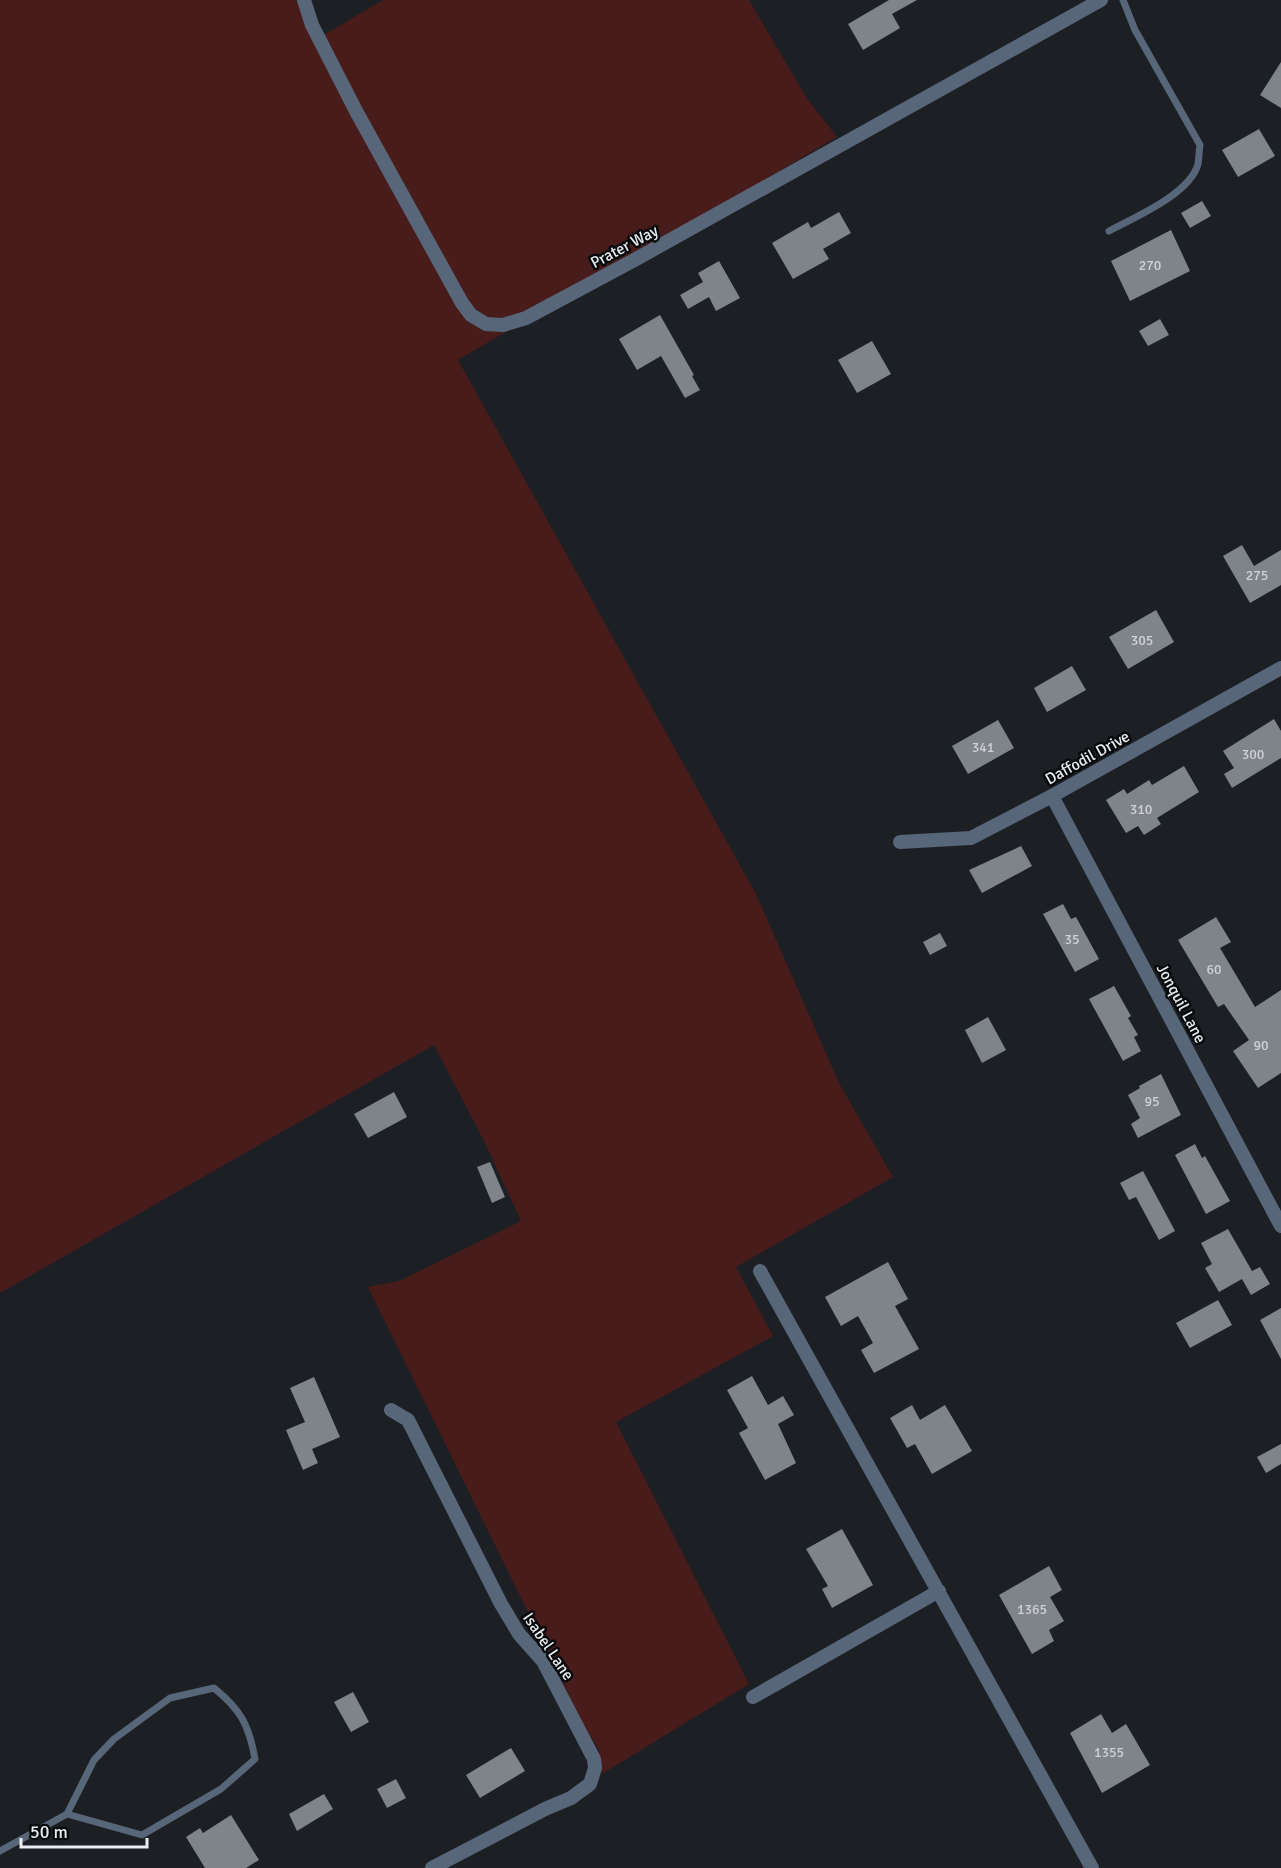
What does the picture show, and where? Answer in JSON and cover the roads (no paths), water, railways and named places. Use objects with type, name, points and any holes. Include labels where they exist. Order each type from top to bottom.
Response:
[{"type":"street","name":"Prater Way","points":[[304,0],[312,25],[356,111],[462,303],[477,320],[494,326],[526,318],[638,258],[1095,1]]},
{"type":"street","name":"Daffodil Drive","points":[[900,842],[971,838],[1052,796],[1281,668]]},
{"type":"street","name":"Jonquil Lane","points":[[1052,796],[1281,1226]]},
{"type":"street","points":[[760,1270],[1092,1868]]},
{"type":"street","name":"Isabel Lane","points":[[391,1410],[408,1420],[501,1604],[519,1634],[543,1661],[566,1701],[594,1759],[595,1768],[590,1784],[571,1798],[545,1809],[432,1868]]},
{"type":"street","points":[[753,1698],[939,1591]]},
{"type":"lane","points":[[1109,231],[1179,191],[1190,179],[1198,165],[1200,145],[1136,30],[1123,0]]},
{"type":"lane","points":[[0,1851],[67,1814],[94,1760],[114,1739],[170,1698],[214,1688],[235,1705],[250,1733],[255,1760],[221,1789],[142,1835],[67,1814]]}]
